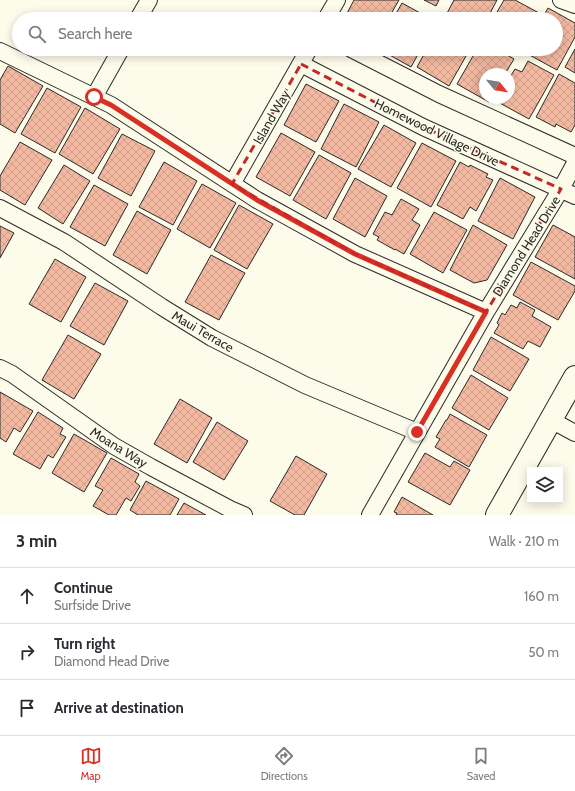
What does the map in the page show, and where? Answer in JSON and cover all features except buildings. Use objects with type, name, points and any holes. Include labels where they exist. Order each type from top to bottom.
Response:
[{"type":"street","points":[[142,12],[149,0]]},
{"type":"street","points":[[330,12],[337,0]]},
{"type":"street","points":[[561,0],[575,5]]},
{"type":"street","points":[[0,51],[111,105],[257,200],[355,254],[486,312]]},
{"type":"street","points":[[94,97],[117,56]]},
{"type":"street","name":"Island Way","points":[[232,184],[305,56]]},
{"type":"street","points":[[365,56],[439,94],[575,156]]},
{"type":"street","name":"Homewood Village Drive","points":[[301,64],[423,127],[568,193]]},
{"type":"street","name":"Diamond Head Drive","points":[[370,515],[486,312],[568,193],[575,163]]},
{"type":"street","name":"Maui Terrace","points":[[0,208],[64,242],[162,307],[212,338],[305,385],[417,432]]},
{"type":"street","name":"Moana Way","points":[[0,368],[12,374],[114,446],[230,509],[244,515]]},
{"type":"street","points":[[497,515],[575,377]]},
{"type":"street","points":[[551,420],[575,433]]},
{"type":"highlighted area","points":[[301,64],[423,127],[561,189],[486,312],[355,254],[232,184]]},
{"type":"route","points":[[94,97],[111,105],[257,200],[355,254],[486,312],[417,432]]}]
